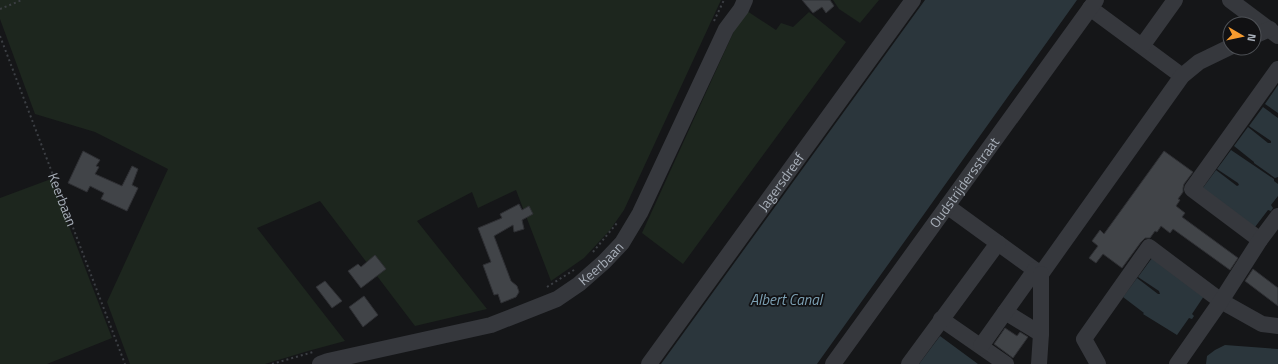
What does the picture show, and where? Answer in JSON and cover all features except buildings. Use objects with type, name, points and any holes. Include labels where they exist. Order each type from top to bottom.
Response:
[{"type":"street","name":"Keerbaan","points":[[320,357],[328,361],[491,325],[557,299],[579,284],[604,262],[622,243],[640,213],[726,30],[741,9],[745,0]]},
{"type":"street","name":"Jagersdreef","points":[[649,364],[913,0]]},
{"type":"street","points":[[1142,46],[1175,0]]},
{"type":"street","points":[[1230,0],[1274,33]]},
{"type":"street","points":[[1093,4],[1142,46],[1182,76]]},
{"type":"street","name":"Oudstrijdersstraat","points":[[833,364],[1093,4]]},
{"type":"street","points":[[1262,35],[1274,33]]},
{"type":"street","points":[[981,346],[1005,312],[1038,272],[1182,76],[1199,62],[1222,51]]},
{"type":"street","points":[[1260,240],[1192,189],[1278,69]]},
{"type":"street","points":[[947,206],[1038,272]]},
{"type":"street","points":[[1177,364],[1260,240],[1278,216]]},
{"type":"street","points":[[909,364],[998,243]]},
{"type":"street","points":[[1098,364],[1084,338],[1149,247],[1221,300],[1262,324],[1278,326]]},
{"type":"street","points":[[1038,272],[1041,334],[1039,364]]},
{"type":"street","points":[[1005,312],[1041,334]]},
{"type":"street","points":[[941,319],[1006,364]]},
{"type":"path","points":[[0,9],[22,0]]},
{"type":"path","points":[[714,21],[724,0]]},
{"type":"path","name":"Keerbaan","points":[[0,36],[125,364]]},
{"type":"path","points":[[592,253],[620,219]]},
{"type":"path","points":[[542,291],[577,268]]},
{"type":"path","points":[[272,364],[320,357]]},
{"type":"shaded area","points":[[0,0],[721,0],[624,210],[610,230],[584,258],[551,281],[516,190],[478,208],[472,192],[417,221],[487,309],[415,326],[320,201],[257,228],[345,341],[265,364],[130,364],[107,302],[168,169],[95,132],[35,114],[0,19]]},
{"type":"shaded area","points":[[833,0],[879,0],[860,23],[839,9]]},
{"type":"shaded area","points":[[744,9],[776,30],[781,23],[793,27],[809,12],[846,42],[683,264],[642,233]]},
{"type":"shaded area","points":[[51,179],[112,338],[47,364],[0,364],[0,198]]},
{"type":"water","name":"Albert Canal","points":[[925,0],[1077,0],[817,364],[661,364]]},
{"type":"water","points":[[1278,85],[1278,113],[1265,104]]},
{"type":"water","points":[[1263,107],[1278,118],[1278,177],[1275,178],[1234,146],[1248,127],[1268,143],[1271,143],[1271,141],[1249,126]]},
{"type":"water","points":[[1231,150],[1274,179],[1274,181],[1278,184],[1278,196],[1271,205],[1273,208],[1271,211],[1268,210],[1255,227],[1202,189],[1216,170],[1237,186],[1239,185],[1217,169]]},
{"type":"water","points":[[1152,258],[1204,296],[1192,314],[1194,316],[1192,319],[1189,318],[1177,335],[1143,314],[1144,313],[1123,297],[1137,278],[1160,294],[1159,291],[1138,277]]},
{"type":"water","points":[[940,336],[978,364],[919,364]]},
{"type":"water","points":[[1225,345],[1278,349],[1278,364],[1206,364],[1207,356]]}]
